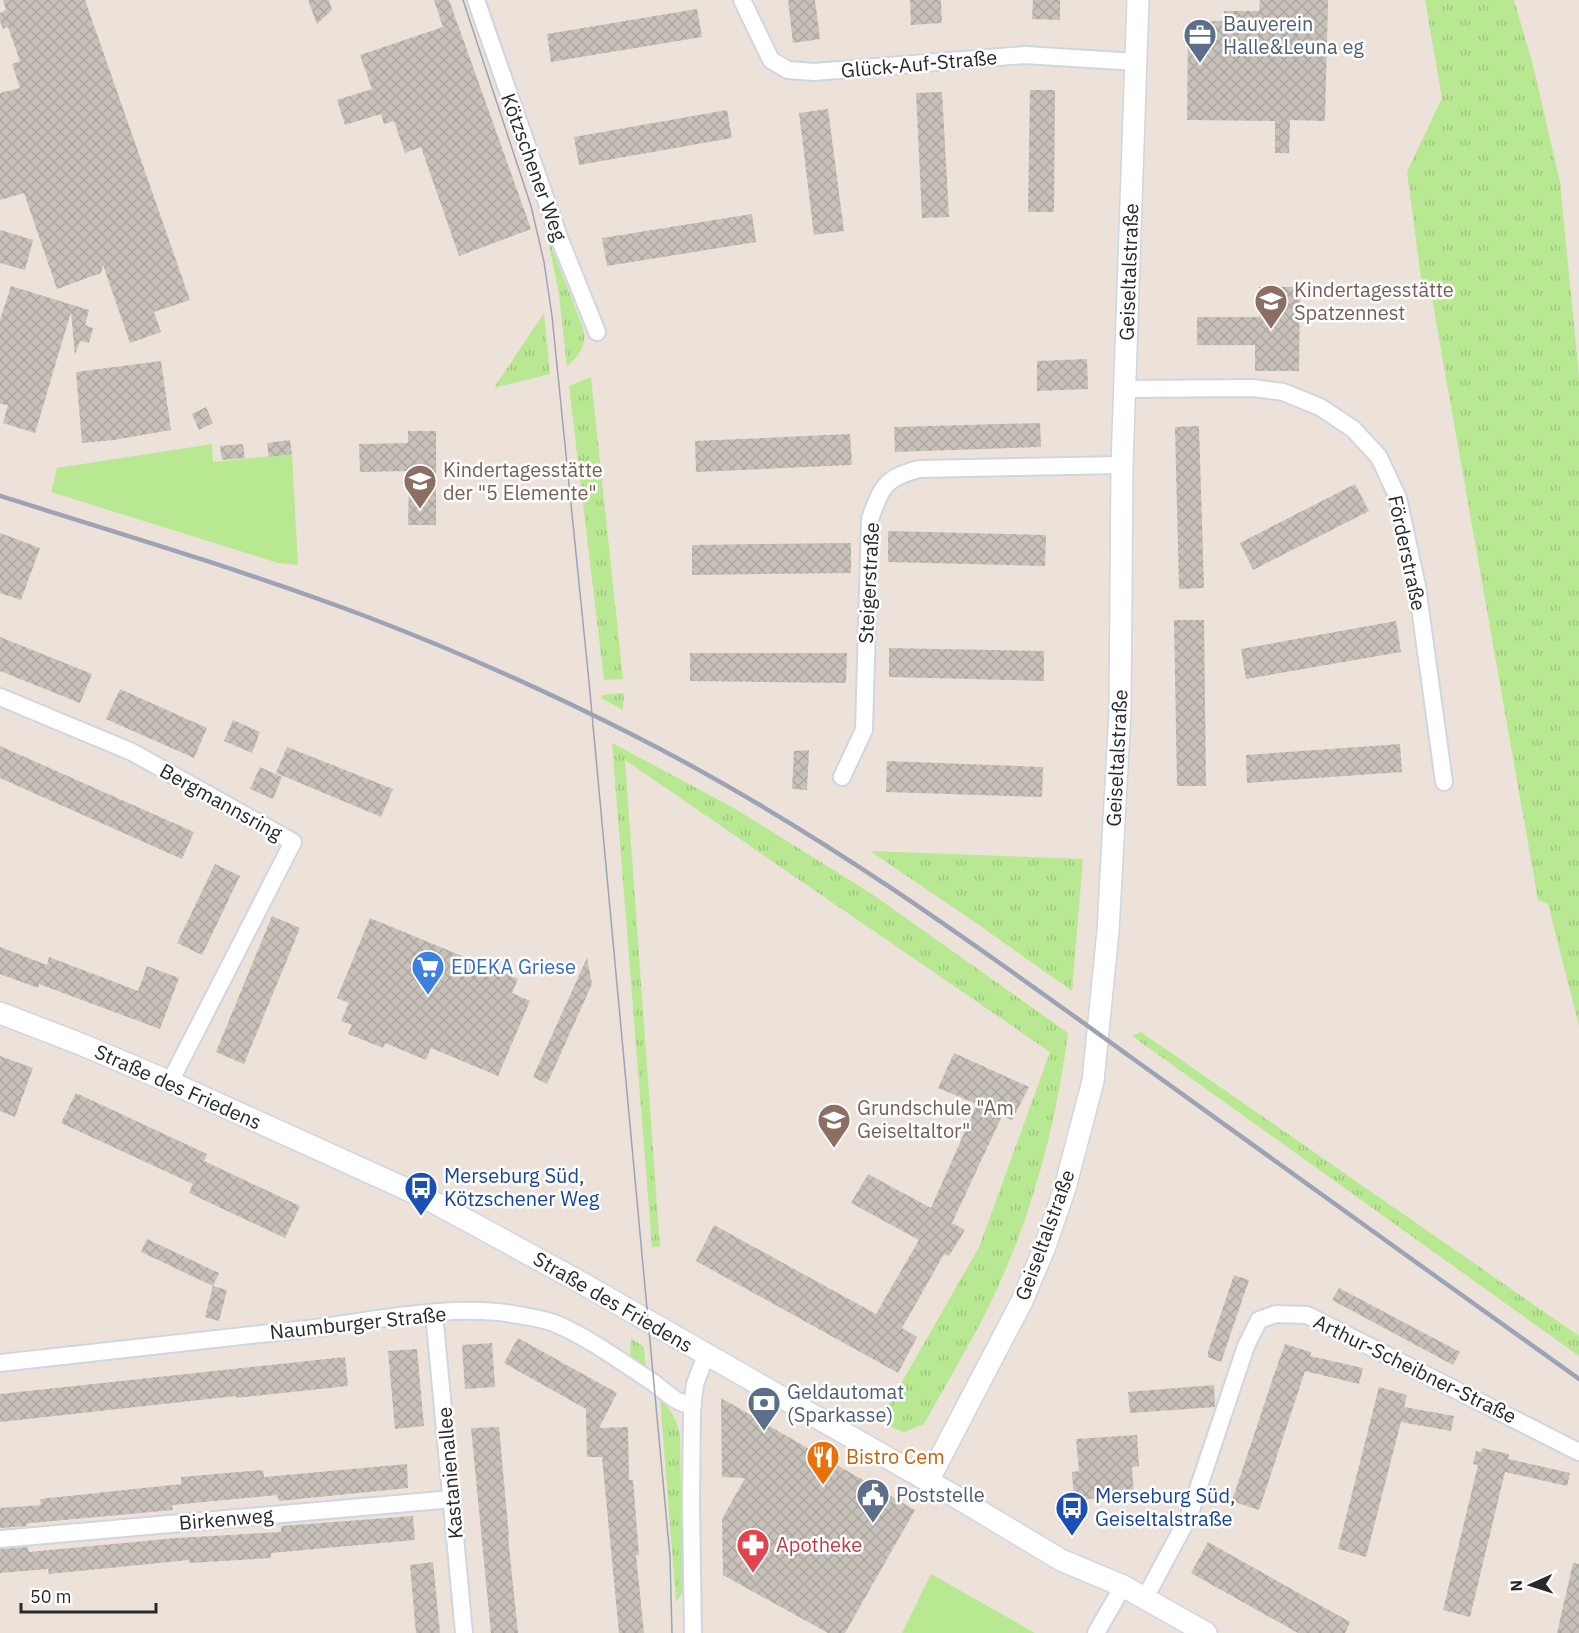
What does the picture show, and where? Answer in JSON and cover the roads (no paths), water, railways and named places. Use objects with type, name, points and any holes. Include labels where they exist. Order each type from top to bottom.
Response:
[{"type":"street","name":"Kötzschener Weg","points":[[476,0],[560,240],[597,332]]},
{"type":"street","name":"Glück-Auf-Straße","points":[[742,0],[771,60],[788,70],[814,72],[1025,55],[1136,62]]},
{"type":"street","name":"Geiseltalstraße","points":[[928,1481],[1022,1301],[1044,1249],[1065,1188],[1093,1081],[1108,931],[1120,712],[1122,465],[1138,0]]},
{"type":"street","name":"Förderstraße","points":[[1125,389],[1253,388],[1283,392],[1320,407],[1353,429],[1379,457],[1398,498],[1417,586],[1444,783]]},
{"type":"street","name":"Steigerstraße","points":[[842,777],[864,730],[870,519],[879,493],[896,475],[919,469],[1122,465]]},
{"type":"street","name":"Bergmannsring","points":[[0,697],[132,752],[293,842],[170,1082]]},
{"type":"street","name":"Straße des Friedens","points":[[0,1013],[170,1082],[426,1198],[580,1282],[928,1481],[1061,1560],[1145,1598],[1206,1633]]},
{"type":"street","name":"Naumburger Straße","points":[[0,1363],[139,1349],[434,1313],[487,1311],[517,1314],[552,1322],[579,1336],[644,1377],[672,1399],[693,1405]]},
{"type":"street","name":"Kastanienallee","points":[[434,1313],[464,1633]]},
{"type":"street","name":"Arthur-Scheibner-Straße","points":[[1145,1598],[1189,1515],[1246,1346],[1259,1320],[1276,1314],[1307,1315],[1579,1452]]},
{"type":"street","points":[[693,1633],[691,1505],[693,1405],[695,1384],[706,1355]]},
{"type":"street","name":"Birkenweg","points":[[0,1539],[453,1499]]},
{"type":"street","points":[[1096,1633],[1123,1587]]},
{"type":"tram line","points":[[463,0],[531,206],[544,262],[552,316],[589,682],[670,1557],[672,1633]]},
{"type":"railway","points":[[0,496],[229,568],[399,629],[567,703],[699,770],[827,846],[951,929],[1579,1379]]},
{"type":"place","name":"Bauverein Halle&Leuna eg","points":[[1200,64]]},
{"type":"place","name":"Kindertagesstätte Spatzennest","points":[[1271,330]]},
{"type":"place","name":"Kindertagesstätte der \"5 Elemente\"","points":[[420,510]]},
{"type":"place","name":"EDEKA Griese","points":[[428,996]]},
{"type":"place","name":"Grundschule \"Am Geiseltaltor\"","points":[[834,1149]]},
{"type":"place","name":"Merseburg Süd, Kötzschener Weg","points":[[421,1217]]},
{"type":"place","name":"Geldautomat (Sparkasse)","points":[[764,1432]]},
{"type":"place","name":"Bistro Cem","points":[[823,1486]]},
{"type":"place","name":"Poststelle","points":[[873,1524]]},
{"type":"place","name":"Merseburg Süd, Geiseltalstraße","points":[[1072,1537]]},
{"type":"place","name":"Apotheke","points":[[753,1574]]}]
